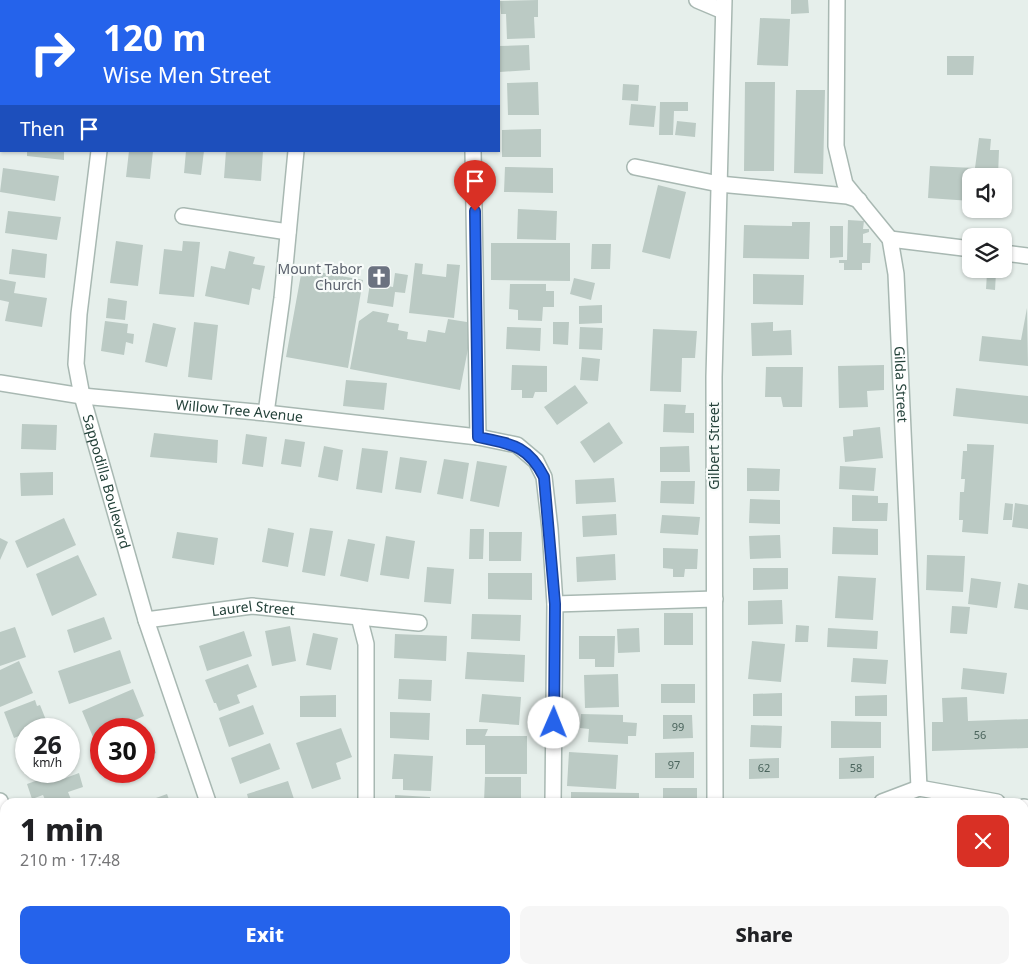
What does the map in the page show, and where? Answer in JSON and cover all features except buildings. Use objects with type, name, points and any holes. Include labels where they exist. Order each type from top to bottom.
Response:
[{"type":"street","points":[[698,0],[724,5]]},
{"type":"street","name":"Gilda Street","points":[[837,0],[836,146],[845,184],[861,200],[890,239],[896,274],[919,788]]},
{"type":"street","name":"Gilbert Street","points":[[715,798],[714,377],[724,5]]},
{"type":"street","name":"Sappodilla Boulevard","points":[[100,152],[79,314],[76,364],[82,396],[146,620],[207,798]]},
{"type":"street","points":[[266,413],[296,152]]},
{"type":"street","points":[[474,152],[478,437]]},
{"type":"street","points":[[635,167],[719,184],[847,196],[861,200]]},
{"type":"street","points":[[183,216],[288,232]]},
{"type":"street","points":[[890,239],[962,248]]},
{"type":"street","points":[[1012,254],[1028,256]]},
{"type":"street","name":"Willow Tree Avenue","points":[[0,383],[82,396],[266,413],[478,437],[517,445],[536,461],[544,477],[555,604],[553,798]]},
{"type":"street","points":[[555,604],[715,599]]},
{"type":"street","name":"Laurel Street","points":[[146,620],[252,606],[419,623]]},
{"type":"street","points":[[359,618],[366,644],[366,798]]},
{"type":"street","points":[[893,798],[919,788],[975,798]]},
{"type":"place","name":"Mount Tabor Church","points":[[379,277]]},
{"type":"route","points":[[475,211],[478,437],[517,445],[536,461],[544,477],[555,604],[554,723]]}]
